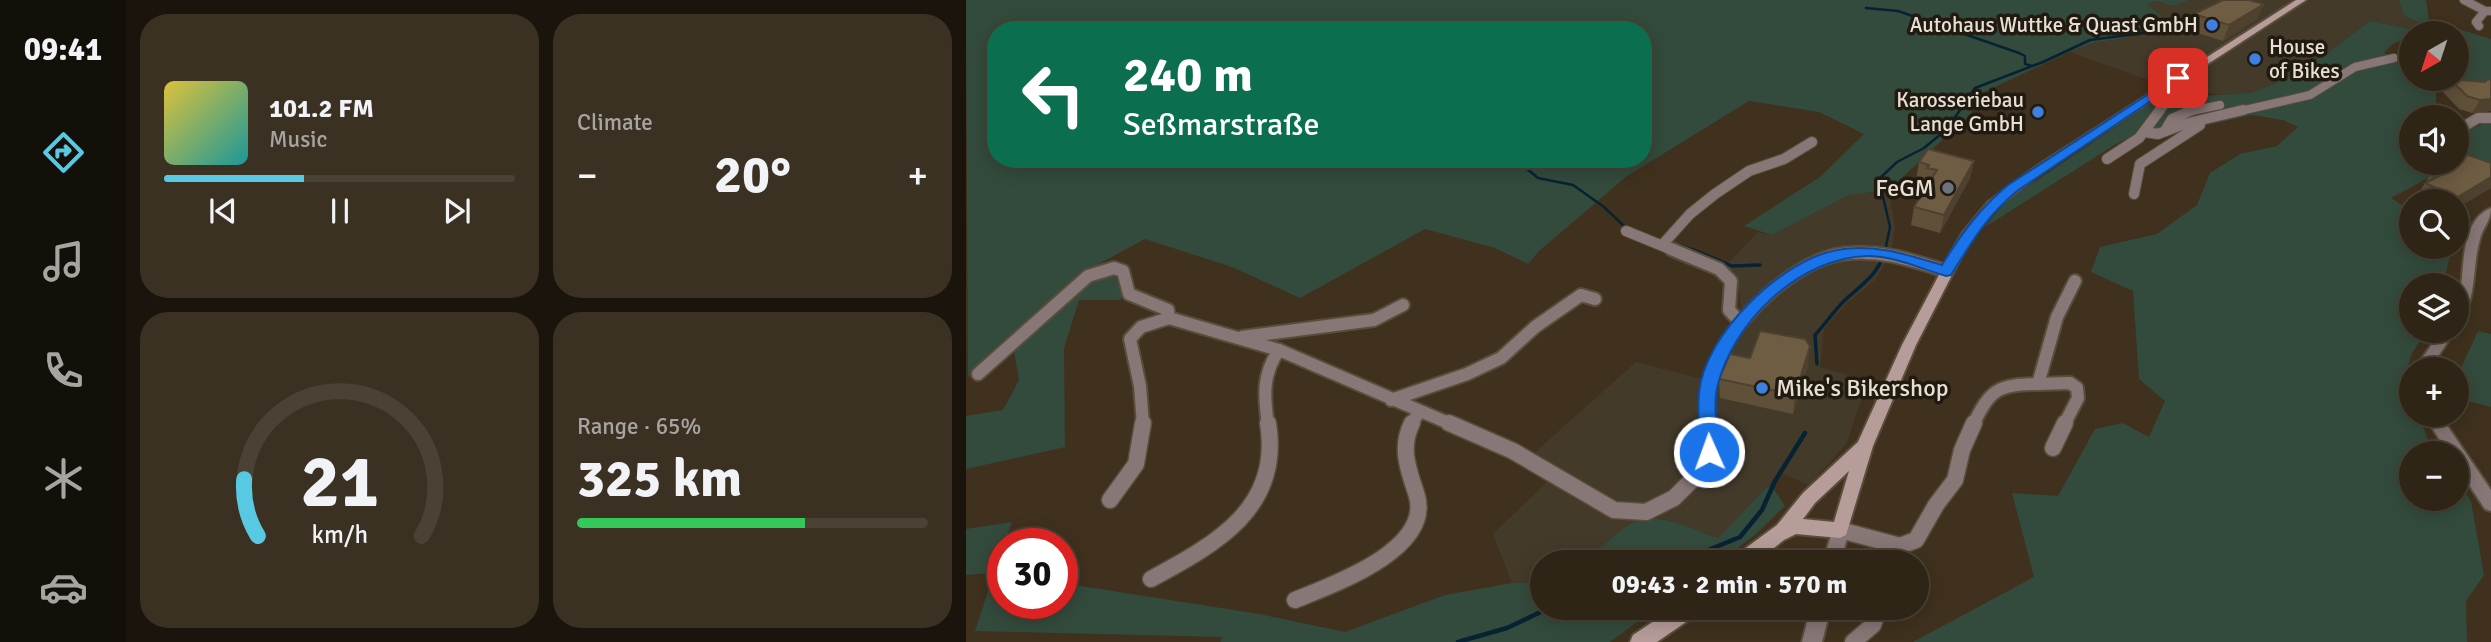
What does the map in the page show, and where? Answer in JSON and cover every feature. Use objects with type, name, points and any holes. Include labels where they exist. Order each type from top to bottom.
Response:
[{"type":"main road","points":[[1785,528],[1797,525],[1840,530],[1865,446],[1909,345],[1967,235],[1992,205],[2041,168],[2302,0]]},
{"type":"main road","points":[[1757,550],[1785,528],[1809,498],[1865,446]]},
{"type":"main road","points":[[1640,642],[1673,620]]},
{"type":"street","points":[[2464,0],[2488,11],[2476,22],[2479,26]]},
{"type":"street","points":[[2145,132],[2154,134],[2310,95],[2355,67],[2395,58]]},
{"type":"street","points":[[2107,159],[2130,146],[2145,132],[2149,123],[2170,99],[2161,89]]},
{"type":"street","points":[[2165,131],[2175,117],[2220,105]]},
{"type":"street","points":[[2469,124],[2478,118],[2491,118]]},
{"type":"street","points":[[2134,194],[2140,164],[2205,120]]},
{"type":"street","points":[[1663,244],[1690,214],[1715,194],[1749,171],[1784,159],[1812,142]]},
{"type":"street","points":[[2468,273],[2473,236],[2477,226],[2491,212]]},
{"type":"street","points":[[1626,230],[1719,269],[1731,281],[1729,310],[1740,322]]},
{"type":"street","points":[[1110,500],[1136,465],[1143,434],[1142,402],[1130,339],[1141,326],[1169,318],[1279,350],[1513,451],[1614,510],[1646,512],[1674,498],[1698,475],[1709,452],[1707,392],[1715,365],[1740,322],[1783,282],[1817,262],[1839,254],[1871,252],[1898,256],[1946,271]]},
{"type":"street","points":[[978,374],[1088,276],[1101,270],[1114,268],[1123,271],[1129,294],[1168,310],[1169,318]]},
{"type":"street","points":[[2038,384],[2057,317],[2075,281]]},
{"type":"street","points":[[1391,400],[1467,374],[1501,358],[1535,327],[1581,295],[1595,299]]},
{"type":"street","points":[[1238,337],[1374,320],[1403,305]]},
{"type":"street","points":[[1151,579],[1191,558],[1224,534],[1242,517],[1263,486],[1271,459],[1264,374],[1270,360],[1279,350]]},
{"type":"street","points":[[1902,550],[1916,540],[1936,505],[1955,480],[1962,450],[1985,400],[1997,389],[2009,385],[2070,383],[2077,388],[2078,398],[2053,448]]},
{"type":"street","points":[[1295,600],[1355,575],[1401,543],[1413,524],[1418,505],[1405,456],[1405,432],[1419,412]]},
{"type":"street","points":[[2469,472],[2491,504]]},
{"type":"street","points":[[1835,550],[1840,530],[1888,550]]},
{"type":"street","points":[[1812,642],[1818,620]]},
{"type":"street","points":[[1853,642],[1873,625],[1875,620]]},
{"type":"shaded area","points":[[2190,0],[2228,0],[2243,4],[2253,0],[2399,0],[2404,16],[2415,21],[2399,21],[2399,27],[2370,21],[2329,52],[2275,84],[2250,93],[2219,95],[2157,83],[2069,52],[2093,43],[2126,38],[2167,21],[2146,4],[2155,1],[2173,6]]},
{"type":"shaded area","points":[[1889,190],[1895,228],[1891,253],[1875,280],[1846,304],[1824,329],[1820,367],[1870,381],[1847,443],[1809,485],[1781,473],[1718,538],[1661,518],[1603,550],[1530,550],[1530,583],[1512,583],[1493,534],[1560,469],[1534,453],[1636,362],[1718,383],[1724,363],[1744,330],[1737,275],[1725,266],[1758,232],[1772,235],[1849,195]]},
{"type":"green space","points":[[966,0],[2190,0],[2173,6],[2156,1],[2147,4],[2167,21],[2126,38],[2093,43],[2069,52],[1978,95],[1971,113],[1889,190],[1849,195],[1772,235],[1744,226],[1820,177],[1864,134],[1819,112],[1749,101],[1652,161],[1652,21],[987,21],[987,168],[1640,168],[1539,251],[1528,264],[1495,248],[1425,229],[1300,298],[1232,267],[1145,239],[1093,267],[1069,285],[968,377]]},
{"type":"green space","points":[[2399,0],[2426,0],[2429,20],[2432,21],[2415,21],[2404,16]]},
{"type":"green space","points":[[2370,21],[2399,27],[2399,41],[2384,53],[2399,58],[2399,91],[2436,91],[2437,105],[2399,105],[2399,175],[2434,175],[2408,189],[2399,189],[2399,194],[2391,198],[2399,203],[2399,259],[2449,259],[2446,273],[2399,273],[2399,343],[2419,343],[2411,357],[2399,357],[2399,427],[2423,427],[2429,441],[2399,441],[2399,511],[2469,511],[2469,498],[2471,501],[2484,575],[2466,601],[2467,642],[1913,642],[2034,577],[2012,493],[2058,496],[2095,429],[2123,423],[2149,437],[2165,401],[2139,379],[2133,291],[2091,272],[2100,247],[2157,234],[2197,205],[2210,173],[2240,154],[2277,146],[2298,127],[2283,120],[2252,115],[2171,133],[2147,128],[2116,144],[1985,227],[2005,202],[2157,99],[2250,93],[2275,84],[2329,52]]},
{"type":"green space","points":[[2469,32],[2491,39],[2491,93],[2471,88]]},
{"type":"green space","points":[[2491,120],[2491,174],[2469,166],[2469,130]]},
{"type":"green space","points":[[1109,273],[1122,281],[1121,300],[1079,300],[1064,348],[1065,447],[966,469],[966,416],[1003,410],[1019,380],[1014,351],[1094,274]]},
{"type":"green space","points":[[2478,331],[2491,334],[2491,407],[2469,401],[2469,357],[2466,357]]},
{"type":"green space","points":[[1768,486],[1785,506],[1735,550],[1598,550],[1623,529],[1640,520],[1674,522],[1718,538]]},
{"type":"green space","points":[[1012,522],[1010,528],[987,528],[987,574],[966,575],[966,529]]},
{"type":"green space","points":[[1512,583],[1530,583],[1530,620],[1640,620],[1610,642],[1220,642],[1223,637],[975,631],[987,594],[987,619],[1078,619],[1078,586],[1259,614],[1345,632],[1445,595]]},
{"type":"building","points":[[2223,0],[2249,0],[2264,4],[2229,25],[2194,14]]},
{"type":"building","points":[[2491,80],[2491,99],[2480,100],[2467,96],[2462,91],[2469,91],[2469,81]]},
{"type":"building","points":[[1928,149],[1974,161],[1944,215],[1914,207],[1937,170],[1927,168],[1929,165],[1919,162]]},
{"type":"building","points":[[2469,155],[2491,163],[2491,177],[2469,190],[2438,189],[2425,183],[2441,175],[2469,175]]},
{"type":"building","points":[[1760,331],[1805,339],[1810,346],[1795,395],[1719,379],[1730,354],[1750,358]]},
{"type":"waterway","points":[[1866,8],[1898,11],[2019,53],[2025,56],[2025,64],[2032,66]]},
{"type":"waterway","points":[[1885,251],[1890,227],[1879,179],[1897,162],[1924,148],[1947,129],[1975,88],[2043,62],[2090,40],[2152,32]]},
{"type":"waterway","points":[[1526,168],[1538,178],[1573,185],[1604,207],[1626,228]]},
{"type":"waterway","points":[[1680,245],[1695,251]]},
{"type":"waterway","points":[[1691,249],[1732,266],[1760,265]]},
{"type":"waterway","points":[[1817,364],[1815,335],[1840,305],[1874,272],[1885,249]]},
{"type":"waterway","points":[[1708,550],[1740,537],[1762,510],[1775,481],[1805,433]]},
{"type":"waterway","points":[[1458,642],[1507,628],[1530,617]]},
{"type":"place","name":"Autohaus Wuttke & Quast GmbH","points":[[2212,25]]},
{"type":"place","name":"House of Bikes","points":[[2255,59]]},
{"type":"place","name":"Karosseriebau Lange GmbH","points":[[2038,112]]},
{"type":"place","name":"FeGM","points":[[1948,188]]},
{"type":"place","name":"Mike's Bikershop","points":[[1762,388]]},
{"type":"route","points":[[1709,452],[1707,392],[1715,365],[1740,322],[1783,282],[1817,262],[1839,254],[1871,252],[1898,256],[1946,271],[1967,235],[1992,205],[2012,188],[2178,78]]}]
